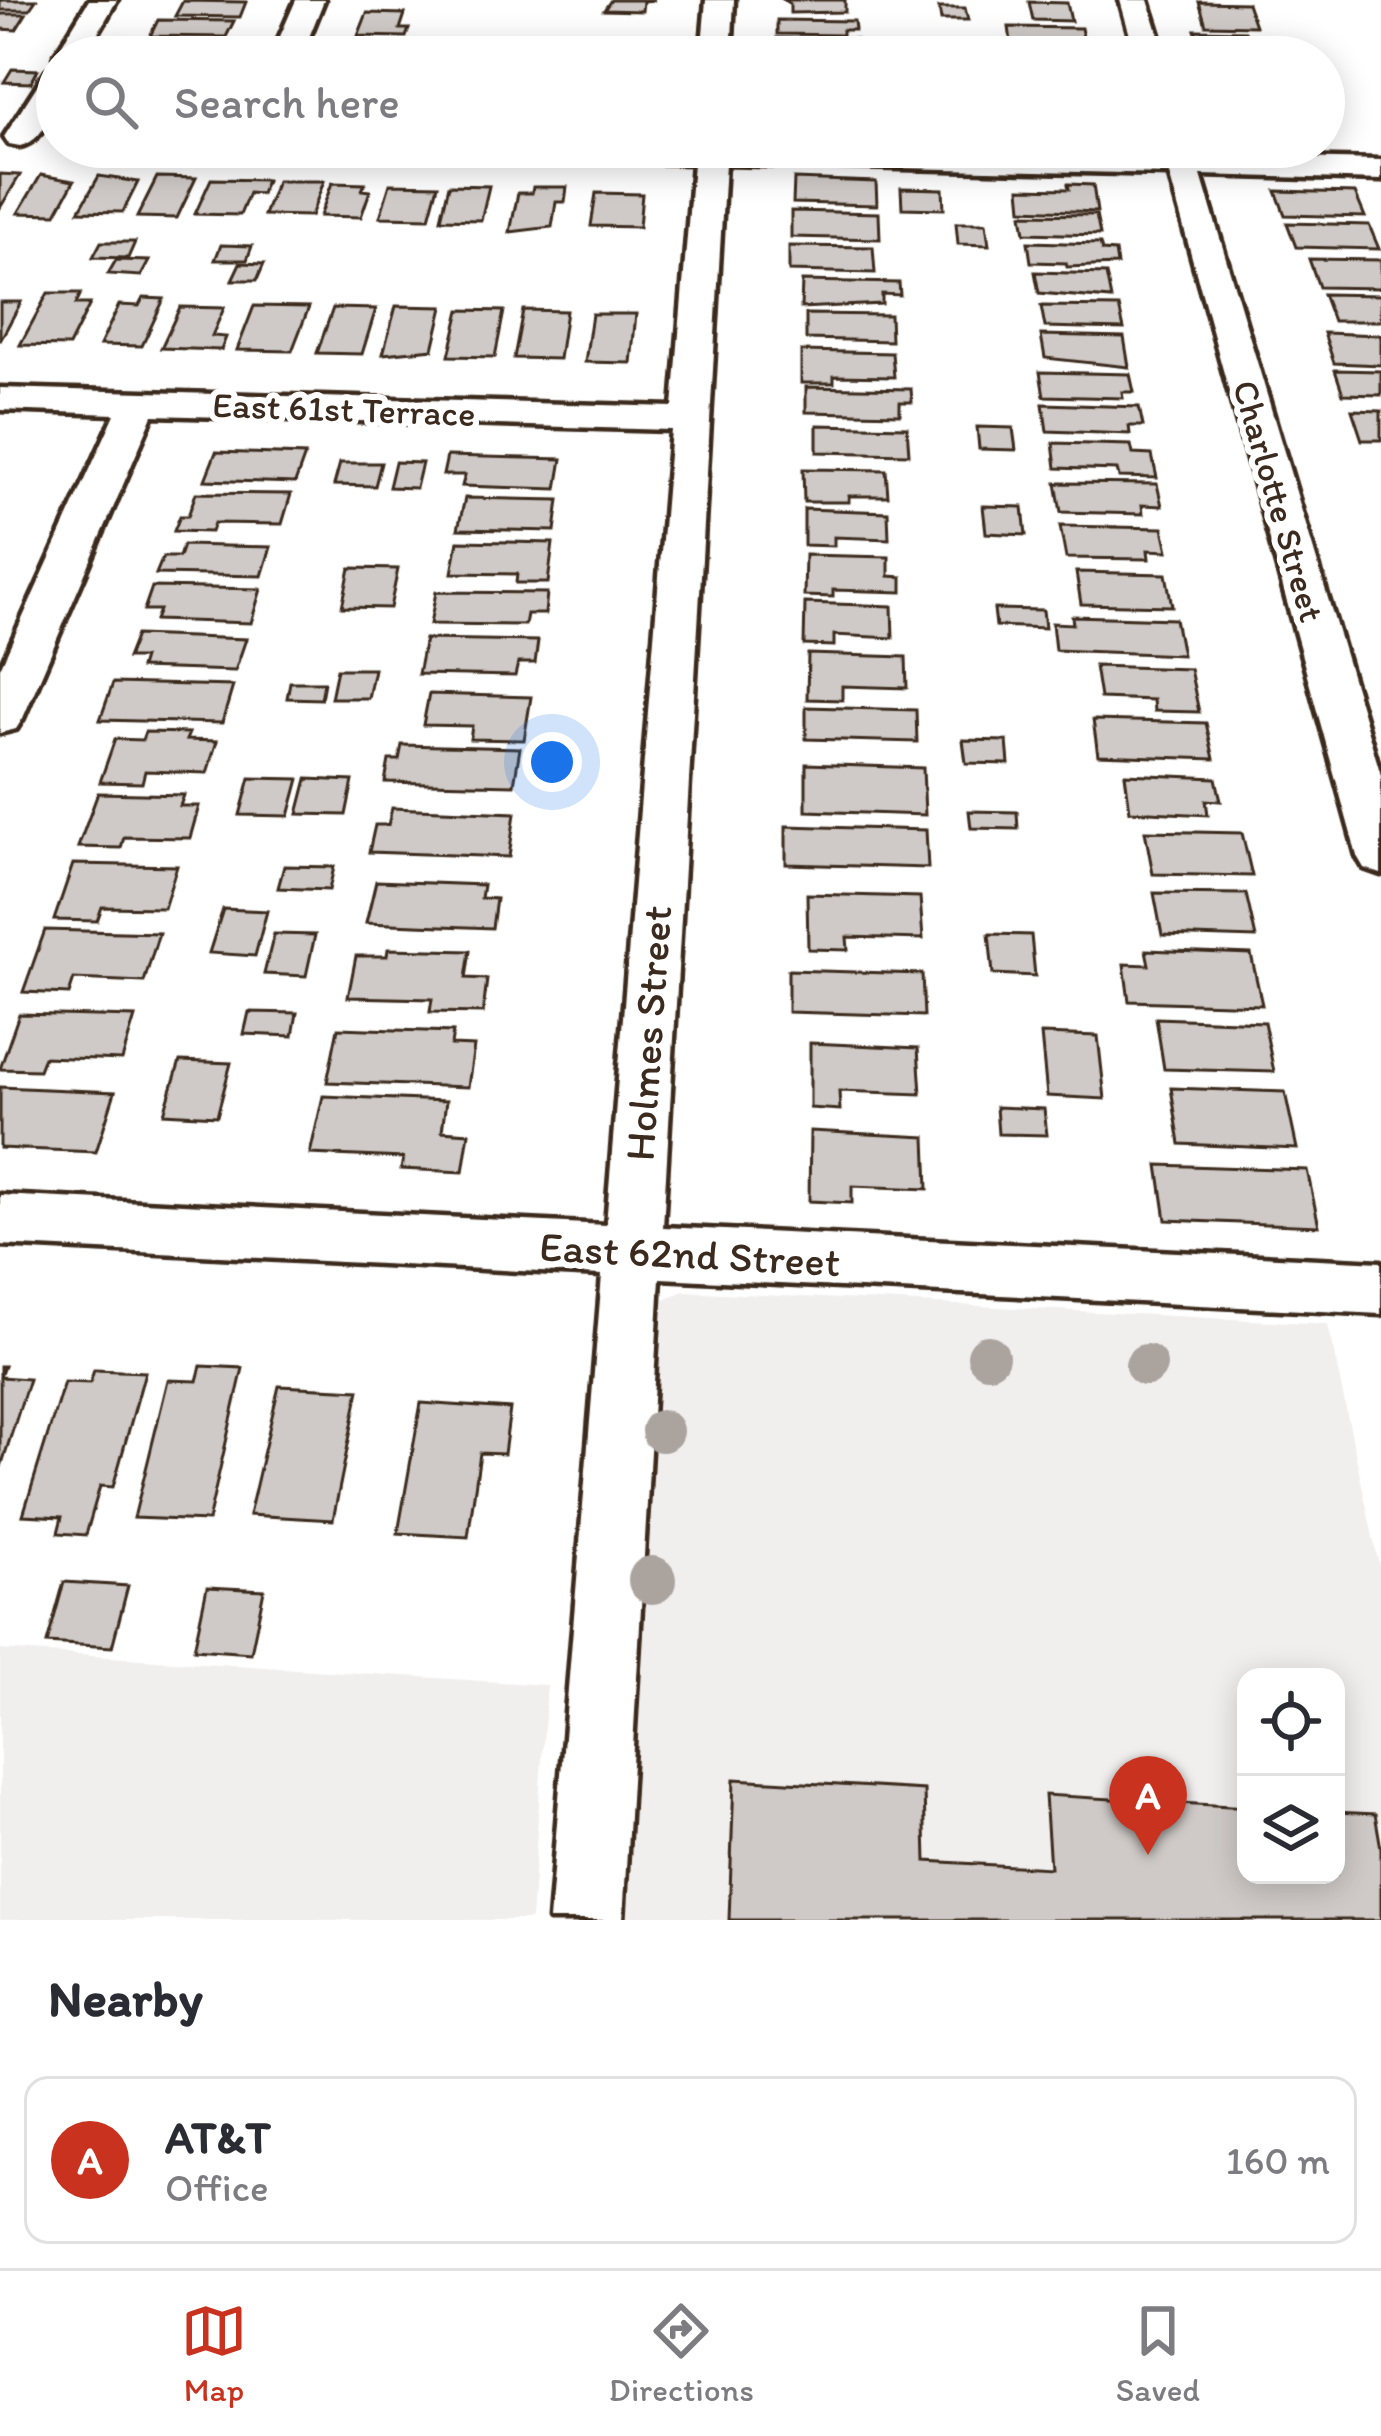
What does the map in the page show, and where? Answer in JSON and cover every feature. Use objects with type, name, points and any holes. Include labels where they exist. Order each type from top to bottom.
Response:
[{"type":"street","points":[[82,36],[103,0]]},
{"type":"street","points":[[295,36],[310,0]]},
{"type":"street","points":[[717,36],[720,0]]},
{"type":"street","points":[[1134,0],[1145,36]]},
{"type":"street","points":[[10,137],[36,103]]},
{"type":"street","name":"Holmes Street","points":[[586,1920],[709,168]]},
{"type":"street","name":"Charlotte Street","points":[[1182,168],[1381,856]]},
{"type":"street","points":[[1345,168],[1381,170]]},
{"type":"street","name":"East 61st Terrace","points":[[0,399],[688,419]]},
{"type":"street","points":[[0,718],[139,403]]},
{"type":"street","name":"East 62nd Street","points":[[0,1220],[1381,1288]]},
{"type":"shaded area","points":[[684,1291],[1328,1324],[1381,1575],[1381,1920],[624,1920],[657,1316],[664,1299]]},
{"type":"shaded area","points":[[0,1650],[547,1685],[531,1920],[0,1920]]},
{"type":"building","points":[[0,0],[36,0],[29,10],[0,10]]},
{"type":"building","points":[[611,0],[655,0],[643,1],[642,11],[604,10]]},
{"type":"building","points":[[784,0],[845,0],[845,12],[790,13],[790,4]]},
{"type":"building","points":[[183,1],[246,2],[240,17],[175,16]]},
{"type":"building","points":[[1029,2],[1067,3],[1071,21],[1033,20]]},
{"type":"building","points":[[1199,2],[1247,3],[1255,26],[1206,25]]},
{"type":"building","points":[[939,8],[965,8],[968,20],[941,20]]},
{"type":"building","points":[[367,13],[405,14],[400,29],[409,29],[406,36],[358,36]]},
{"type":"building","points":[[0,14],[26,14],[16,30],[0,29]]},
{"type":"building","points":[[158,20],[234,21],[226,36],[150,36]]},
{"type":"building","points":[[777,20],[854,21],[855,30],[842,30],[842,35],[777,34]]},
{"type":"building","points":[[1009,27],[1081,28],[1083,36],[1010,36]]},
{"type":"building","points":[[1195,30],[1245,31],[1248,36],[1197,36]]},
{"type":"building","points":[[12,69],[36,70],[31,83],[4,82]]},
{"type":"building","points":[[0,174],[20,175],[0,208]]},
{"type":"building","points":[[41,175],[74,181],[56,214],[18,213]]},
{"type":"building","points":[[99,176],[138,182],[123,212],[79,211]]},
{"type":"building","points":[[157,177],[196,178],[177,218],[137,217]]},
{"type":"building","points":[[211,179],[266,180],[261,194],[249,193],[240,215],[195,214]]},
{"type":"building","points":[[794,179],[876,182],[877,205],[793,203]]},
{"type":"building","points":[[277,181],[324,181],[311,216],[264,215]]},
{"type":"building","points":[[332,183],[365,184],[362,190],[370,191],[361,217],[320,216]]},
{"type":"building","points":[[390,184],[438,185],[429,218],[380,217]]},
{"type":"building","points":[[1068,184],[1093,185],[1097,212],[1022,209],[1020,188],[1069,189]]},
{"type":"building","points":[[449,185],[489,186],[481,220],[441,219]]},
{"type":"building","points":[[533,187],[567,187],[565,202],[556,202],[552,227],[510,232],[518,193],[532,193]]},
{"type":"building","points":[[901,188],[943,189],[944,209],[902,208]]},
{"type":"building","points":[[1276,191],[1355,193],[1365,217],[1285,215]]},
{"type":"building","points":[[596,193],[642,194],[639,227],[591,226]]},
{"type":"building","points":[[791,211],[879,213],[880,239],[791,237]]},
{"type":"building","points":[[1022,214],[1096,215],[1100,235],[1025,233]]},
{"type":"building","points":[[956,223],[986,223],[989,245],[958,244]]},
{"type":"building","points":[[1287,223],[1369,225],[1379,249],[1296,247]]},
{"type":"building","points":[[101,242],[135,242],[128,258],[93,257]]},
{"type":"building","points":[[1028,242],[1100,244],[1102,251],[1115,252],[1117,265],[1067,267],[1066,263],[1031,262]]},
{"type":"building","points":[[221,245],[252,246],[247,260],[215,260]]},
{"type":"building","points":[[789,246],[873,247],[875,273],[789,271]]},
{"type":"building","points":[[1309,259],[1381,260],[1381,288],[1319,287]]},
{"type":"building","points":[[116,260],[149,261],[141,276],[108,274]]},
{"type":"building","points":[[240,263],[264,264],[257,280],[232,280]]},
{"type":"building","points":[[1035,272],[1106,274],[1111,299],[1039,293]]},
{"type":"building","points":[[802,281],[899,283],[900,295],[882,294],[882,304],[801,308]]},
{"type":"building","points":[[48,293],[81,293],[76,304],[90,304],[69,346],[20,345]]},
{"type":"building","points":[[1323,294],[1381,295],[1381,321],[1333,321]]},
{"type":"building","points":[[143,298],[164,299],[142,346],[100,345],[119,305],[139,306]]},
{"type":"building","points":[[0,302],[21,302],[0,341]]},
{"type":"building","points":[[254,306],[309,307],[292,351],[237,350]]},
{"type":"building","points":[[396,306],[443,307],[433,349],[383,354]]},
{"type":"building","points":[[1041,306],[1119,307],[1124,329],[1045,327]]},
{"type":"building","points":[[180,307],[224,308],[212,336],[226,337],[221,350],[161,348]]},
{"type":"building","points":[[333,308],[376,309],[362,354],[317,353]]},
{"type":"building","points":[[460,310],[504,311],[495,357],[449,356]]},
{"type":"building","points":[[523,310],[566,311],[559,359],[514,358]]},
{"type":"building","points":[[592,314],[636,314],[631,363],[585,362]]},
{"type":"building","points":[[806,314],[890,315],[891,341],[806,339]]},
{"type":"building","points":[[1324,333],[1381,335],[1381,365],[1334,363]]},
{"type":"building","points":[[1041,335],[1124,337],[1129,367],[1045,358]]},
{"type":"building","points":[[801,351],[892,353],[894,377],[834,376],[834,383],[801,383]]},
{"type":"building","points":[[1335,370],[1381,371],[1381,395],[1343,394]]},
{"type":"building","points":[[1040,372],[1130,374],[1134,392],[1122,392],[1123,398],[1044,396]]},
{"type":"building","points":[[806,387],[911,389],[912,402],[900,402],[900,414],[806,412]]},
{"type":"building","points":[[1043,404],[1139,407],[1143,426],[1129,426],[1130,434],[1047,431]]},
{"type":"building","points":[[1352,410],[1381,411],[1381,440],[1362,440]]},
{"type":"building","points":[[817,425],[907,427],[909,454],[817,452]]},
{"type":"building","points":[[977,427],[1013,428],[1016,450],[979,449]]},
{"type":"building","points":[[1053,443],[1131,445],[1133,454],[1152,455],[1157,478],[1119,477],[1117,470],[1056,468]]},
{"type":"building","points":[[216,452],[305,455],[295,483],[205,480]]},
{"type":"building","points":[[447,456],[562,459],[557,489],[462,486],[465,475],[443,475]]},
{"type":"building","points":[[395,462],[422,463],[416,488],[389,487]]},
{"type":"building","points":[[340,463],[381,463],[375,486],[334,485]]},
{"type":"building","points":[[803,469],[886,470],[888,496],[804,502]]},
{"type":"building","points":[[1056,483],[1157,484],[1162,506],[1142,505],[1143,514],[1061,512]]},
{"type":"building","points":[[196,493],[291,494],[282,524],[214,523],[211,532],[174,531],[180,516],[188,516]]},
{"type":"building","points":[[465,498],[559,500],[555,531],[458,529]]},
{"type":"building","points":[[983,506],[1023,507],[1026,535],[986,533]]},
{"type":"building","points":[[804,509],[888,512],[889,539],[834,537],[834,546],[804,545]]},
{"type":"building","points":[[1060,526],[1163,528],[1168,551],[1148,550],[1149,559],[1066,558]]},
{"type":"building","points":[[458,541],[553,543],[548,583],[516,583],[517,574],[452,573]]},
{"type":"building","points":[[183,545],[271,547],[262,576],[156,574],[163,557],[179,557]]},
{"type":"building","points":[[805,555],[889,557],[889,576],[902,577],[902,592],[833,590],[833,597],[804,596]]},
{"type":"building","points":[[350,568],[398,569],[390,608],[342,607]]},
{"type":"building","points":[[1076,572],[1166,574],[1172,606],[1081,604]]},
{"type":"building","points":[[152,587],[261,589],[251,623],[155,620],[159,610],[144,610]]},
{"type":"building","points":[[436,592],[547,593],[545,614],[527,614],[525,625],[430,624]]},
{"type":"building","points":[[805,603],[892,606],[893,638],[834,635],[834,646],[804,645]]},
{"type":"building","points":[[994,609],[1043,610],[1045,628],[996,626]]},
{"type":"building","points":[[1072,616],[1175,619],[1182,655],[1055,650],[1052,623],[1073,624]]},
{"type":"building","points":[[136,635],[246,639],[235,671],[140,668],[143,658],[127,658]]},
{"type":"building","points":[[425,639],[538,641],[535,663],[518,663],[515,676],[418,674]]},
{"type":"building","points":[[808,654],[906,657],[907,688],[842,686],[842,700],[807,699]]},
{"type":"building","points":[[1095,666],[1190,669],[1199,712],[1154,711],[1153,700],[1100,698]]},
{"type":"building","points":[[337,669],[374,669],[368,698],[331,698]]},
{"type":"building","points":[[290,682],[324,682],[321,699],[287,698]]},
{"type":"building","points":[[113,683],[233,686],[222,723],[100,720]]},
{"type":"building","points":[[429,694],[531,697],[524,740],[470,739],[472,726],[423,725]]},
{"type":"building","points":[[806,707],[916,710],[917,742],[806,739]]},
{"type":"building","points":[[1093,720],[1206,723],[1214,759],[1098,755]]},
{"type":"building","points":[[145,732],[189,733],[186,740],[217,741],[207,773],[145,771],[142,783],[100,782],[115,739],[142,740]]},
{"type":"building","points":[[963,740],[1007,741],[1009,764],[966,763]]},
{"type":"building","points":[[402,745],[520,748],[514,785],[385,782],[389,760],[399,760]]},
{"type":"building","points":[[806,764],[923,768],[925,815],[806,811]]},
{"type":"building","points":[[1125,774],[1216,778],[1221,801],[1206,800],[1208,815],[1130,811]]},
{"type":"building","points":[[250,778],[299,779],[289,816],[240,815]]},
{"type":"building","points":[[307,779],[353,781],[346,815],[298,814]]},
{"type":"building","points":[[98,793],[184,795],[180,806],[199,806],[190,838],[124,837],[121,848],[78,847]]},
{"type":"building","points":[[392,808],[515,813],[509,857],[369,852],[375,825],[388,825]]},
{"type":"building","points":[[969,811],[1017,812],[1018,829],[971,828]]},
{"type":"building","points":[[786,826],[926,830],[928,868],[786,864]]},
{"type":"building","points":[[1145,831],[1242,833],[1252,876],[1153,874]]},
{"type":"building","points":[[73,864],[177,866],[164,908],[102,907],[97,921],[54,920]]},
{"type":"building","points":[[284,866],[334,867],[329,890],[278,888]]},
{"type":"building","points":[[376,881],[483,885],[481,898],[496,899],[492,928],[366,923]]},
{"type":"building","points":[[1154,893],[1246,894],[1256,938],[1162,935]]},
{"type":"building","points":[[807,894],[920,897],[923,939],[847,937],[848,950],[808,949]]},
{"type":"building","points":[[223,909],[267,911],[255,956],[209,953]]},
{"type":"building","points":[[45,930],[159,933],[144,982],[74,979],[69,994],[23,992]]},
{"type":"building","points":[[274,934],[315,935],[306,976],[264,974]]},
{"type":"building","points":[[989,934],[1031,935],[1035,976],[993,974]]},
{"type":"building","points":[[388,949],[470,951],[466,978],[487,979],[483,1013],[430,1012],[432,999],[348,997],[356,956],[387,956]]},
{"type":"building","points":[[1146,950],[1251,954],[1262,1005],[1129,1001],[1124,964],[1149,965]]},
{"type":"building","points":[[788,970],[922,974],[924,1016],[788,1012]]},
{"type":"building","points":[[249,1012],[297,1013],[293,1036],[244,1034]]},
{"type":"building","points":[[19,1014],[135,1017],[122,1060],[44,1057],[39,1070],[0,1069]]},
{"type":"building","points":[[1156,1018],[1264,1022],[1274,1072],[1164,1069]]},
{"type":"building","points":[[338,1028],[453,1032],[451,1045],[474,1046],[468,1087],[327,1082]]},
{"type":"building","points":[[1041,1034],[1098,1036],[1105,1099],[1047,1096]]},
{"type":"building","points":[[810,1043],[918,1048],[921,1094],[839,1091],[840,1110],[810,1108]]},
{"type":"building","points":[[180,1061],[231,1063],[217,1116],[164,1113]]},
{"type":"building","points":[[0,1087],[115,1092],[96,1152],[0,1148]]},
{"type":"building","points":[[1171,1088],[1285,1092],[1297,1149],[1180,1144]]},
{"type":"building","points":[[323,1096],[446,1101],[442,1131],[469,1133],[463,1172],[401,1169],[403,1158],[310,1154]]},
{"type":"building","points":[[996,1107],[1044,1109],[1047,1135],[998,1134]]},
{"type":"building","points":[[810,1131],[926,1137],[928,1189],[852,1186],[852,1203],[809,1201]]},
{"type":"building","points":[[1158,1165],[1307,1170],[1319,1226],[1166,1220]]},
{"type":"building","points":[[201,1366],[243,1368],[208,1521],[134,1518],[168,1380],[197,1381]]},
{"type":"building","points":[[94,1370],[145,1372],[113,1487],[100,1486],[86,1535],[58,1533],[62,1517],[23,1515],[64,1382],[90,1383]]},
{"type":"building","points":[[0,1377],[29,1379],[0,1470]]},
{"type":"building","points":[[279,1386],[359,1390],[333,1520],[249,1515]]},
{"type":"building","points":[[421,1403],[510,1409],[504,1454],[480,1453],[468,1537],[398,1533]]},
{"type":"building","points":[[64,1582],[128,1586],[112,1647],[47,1643]]},
{"type":"building","points":[[207,1587],[264,1590],[251,1653],[194,1649]]},
{"type":"building","points":[[734,1779],[924,1790],[926,1861],[1050,1868],[1045,1795],[1237,1806],[1237,1884],[1345,1884],[1345,1812],[1375,1814],[1381,1848],[1381,1920],[729,1920]]},
{"type":"place","name":"AT&T","points":[[1148,1855]]}]
